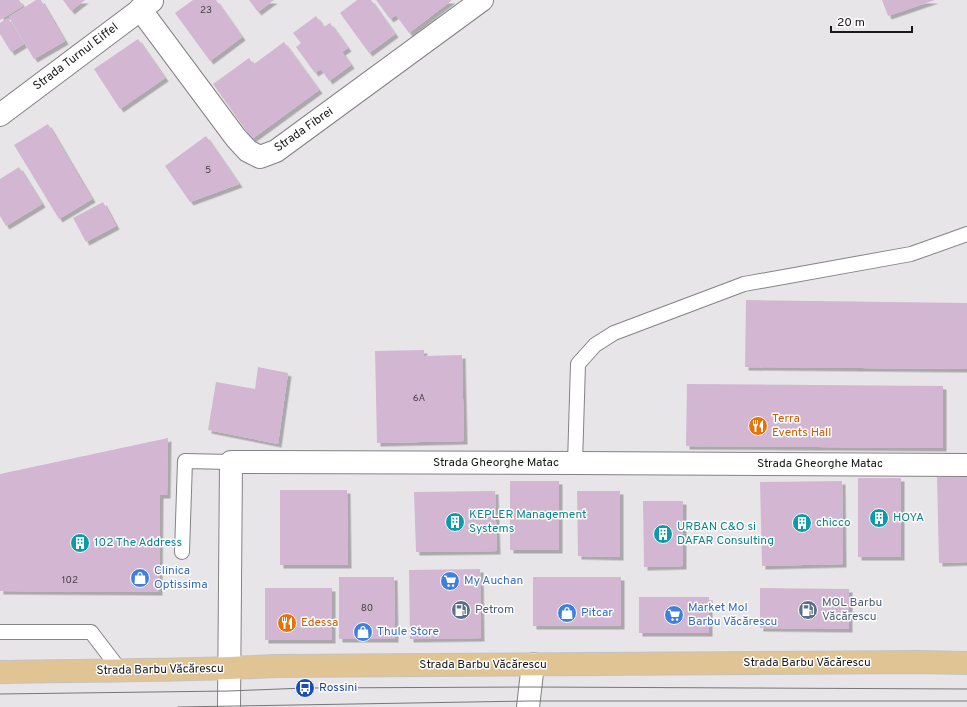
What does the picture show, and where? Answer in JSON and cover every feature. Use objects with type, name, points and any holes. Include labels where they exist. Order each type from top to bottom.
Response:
[{"type":"main road","name":"Strada Barbu Văcărescu","points":[[0,672],[230,669],[276,666],[911,662],[967,663]]},
{"type":"street","name":"Strada Fibrei","points":[[146,4],[236,138],[248,151],[260,157],[276,151],[482,0]]},
{"type":"street","name":"Strada Turnul Eiffel","points":[[0,115],[146,4]]},
{"type":"street","name":"Strada Gheorghe Matac","points":[[231,462],[967,465]]},
{"type":"street","points":[[229,707],[231,462]]},
{"type":"street","points":[[528,707],[533,664]]},
{"type":"lane","points":[[575,463],[578,364],[595,345],[614,333],[744,284],[912,254],[967,234]]},
{"type":"lane","points":[[182,552],[185,461],[231,462]]},
{"type":"lane","points":[[0,632],[91,632],[120,670]]},
{"type":"building","points":[[0,0],[19,0],[23,6],[0,20]]},
{"type":"building","points":[[36,0],[41,0],[65,41],[34,59],[9,17]]},
{"type":"building","points":[[63,0],[85,0],[71,11]]},
{"type":"building","points":[[193,0],[216,0],[242,37],[210,61],[175,13]]},
{"type":"building","points":[[249,0],[274,0],[258,12]]},
{"type":"building","points":[[357,0],[371,0],[395,34],[369,53],[340,13]]},
{"type":"building","points":[[376,0],[452,0],[409,33],[396,15],[390,19]]},
{"type":"building","points":[[882,0],[935,0],[888,16]]},
{"type":"building","points":[[316,16],[324,27],[330,23],[348,48],[342,52],[351,65],[329,81],[321,69],[315,73],[296,47],[301,43],[293,33]]},
{"type":"building","points":[[8,18],[24,44],[11,52],[0,34],[0,23]]},
{"type":"building","points":[[138,39],[165,78],[120,109],[94,69]]},
{"type":"building","points":[[284,42],[319,90],[252,139],[213,84],[249,58],[256,68],[254,64]]},
{"type":"building","points":[[48,124],[92,199],[59,219],[14,145]]},
{"type":"building","points":[[206,136],[239,184],[190,202],[165,166]]},
{"type":"building","points":[[19,167],[42,204],[6,226],[0,216],[0,179]]},
{"type":"building","points":[[103,202],[116,226],[86,242],[73,218]]},
{"type":"building","points":[[746,300],[967,303],[967,369],[745,367]]},
{"type":"building","points":[[424,350],[424,356],[462,355],[464,441],[377,443],[375,351]]},
{"type":"building","points":[[258,367],[288,373],[278,444],[208,430],[216,382],[255,389]]},
{"type":"building","points":[[687,384],[943,386],[943,448],[686,446]]},
{"type":"building","name":"102 The Address","points":[[168,438],[167,495],[160,495],[159,592],[0,591],[0,474]]},
{"type":"building","points":[[937,477],[967,477],[967,562],[939,563]]},
{"type":"building","name":"HOYA","points":[[858,478],[901,478],[901,557],[858,557]]},
{"type":"building","points":[[510,481],[559,481],[559,550],[510,550]]},
{"type":"building","name":"chicco","points":[[842,481],[843,564],[762,566],[760,482]]},
{"type":"building","points":[[280,490],[347,490],[348,565],[280,565]]},
{"type":"building","name":"KEPLER Management Systems","points":[[495,491],[497,551],[416,552],[414,492]]},
{"type":"building","points":[[577,491],[620,491],[620,557],[578,556]]},
{"type":"building","name":"URBAN C&O si DAFAR Consulting","points":[[643,501],[683,501],[683,566],[644,567]]},
{"type":"building","points":[[480,569],[481,638],[410,639],[409,570]]},
{"type":"building","points":[[339,577],[394,577],[395,639],[339,639]]},
{"type":"building","points":[[533,577],[621,577],[621,626],[533,626]]},
{"type":"building","points":[[265,588],[332,588],[332,640],[265,640]]},
{"type":"building","points":[[760,588],[849,589],[849,629],[760,628]]},
{"type":"building","name":"Market Mol Barbu Văcărescu","points":[[639,597],[709,597],[709,633],[639,633]]},
{"type":"tram line","points":[[0,694],[229,691],[305,688],[531,687],[967,689]]},
{"type":"tram line","points":[[178,707],[529,701],[967,701]]},
{"type":"place","name":"Terra Events Hall","points":[[758,426]]},
{"type":"place","name":"HOYA","points":[[879,518]]},
{"type":"place","name":"KEPLER Management Systems","points":[[455,522]]},
{"type":"place","name":"chicco","points":[[802,523]]},
{"type":"place","name":"URBAN C&O si DAFAR Consulting","points":[[663,534]]},
{"type":"place","name":"102 The Address","points":[[80,543]]},
{"type":"place","name":"Clinica Optissima","points":[[140,578]]},
{"type":"place","name":"My Auchan","points":[[450,581]]},
{"type":"place","name":"Petrom","points":[[461,610]]},
{"type":"place","name":"MOL Barbu Văcărescu","points":[[808,610]]},
{"type":"place","name":"Pitcar","points":[[567,613]]},
{"type":"place","name":"Market Mol Barbu Văcărescu","points":[[674,615]]},
{"type":"place","name":"Edessa","points":[[287,623]]},
{"type":"place","name":"Thule Store","points":[[363,632]]},
{"type":"place","name":"Rossini","points":[[305,688]]}]
